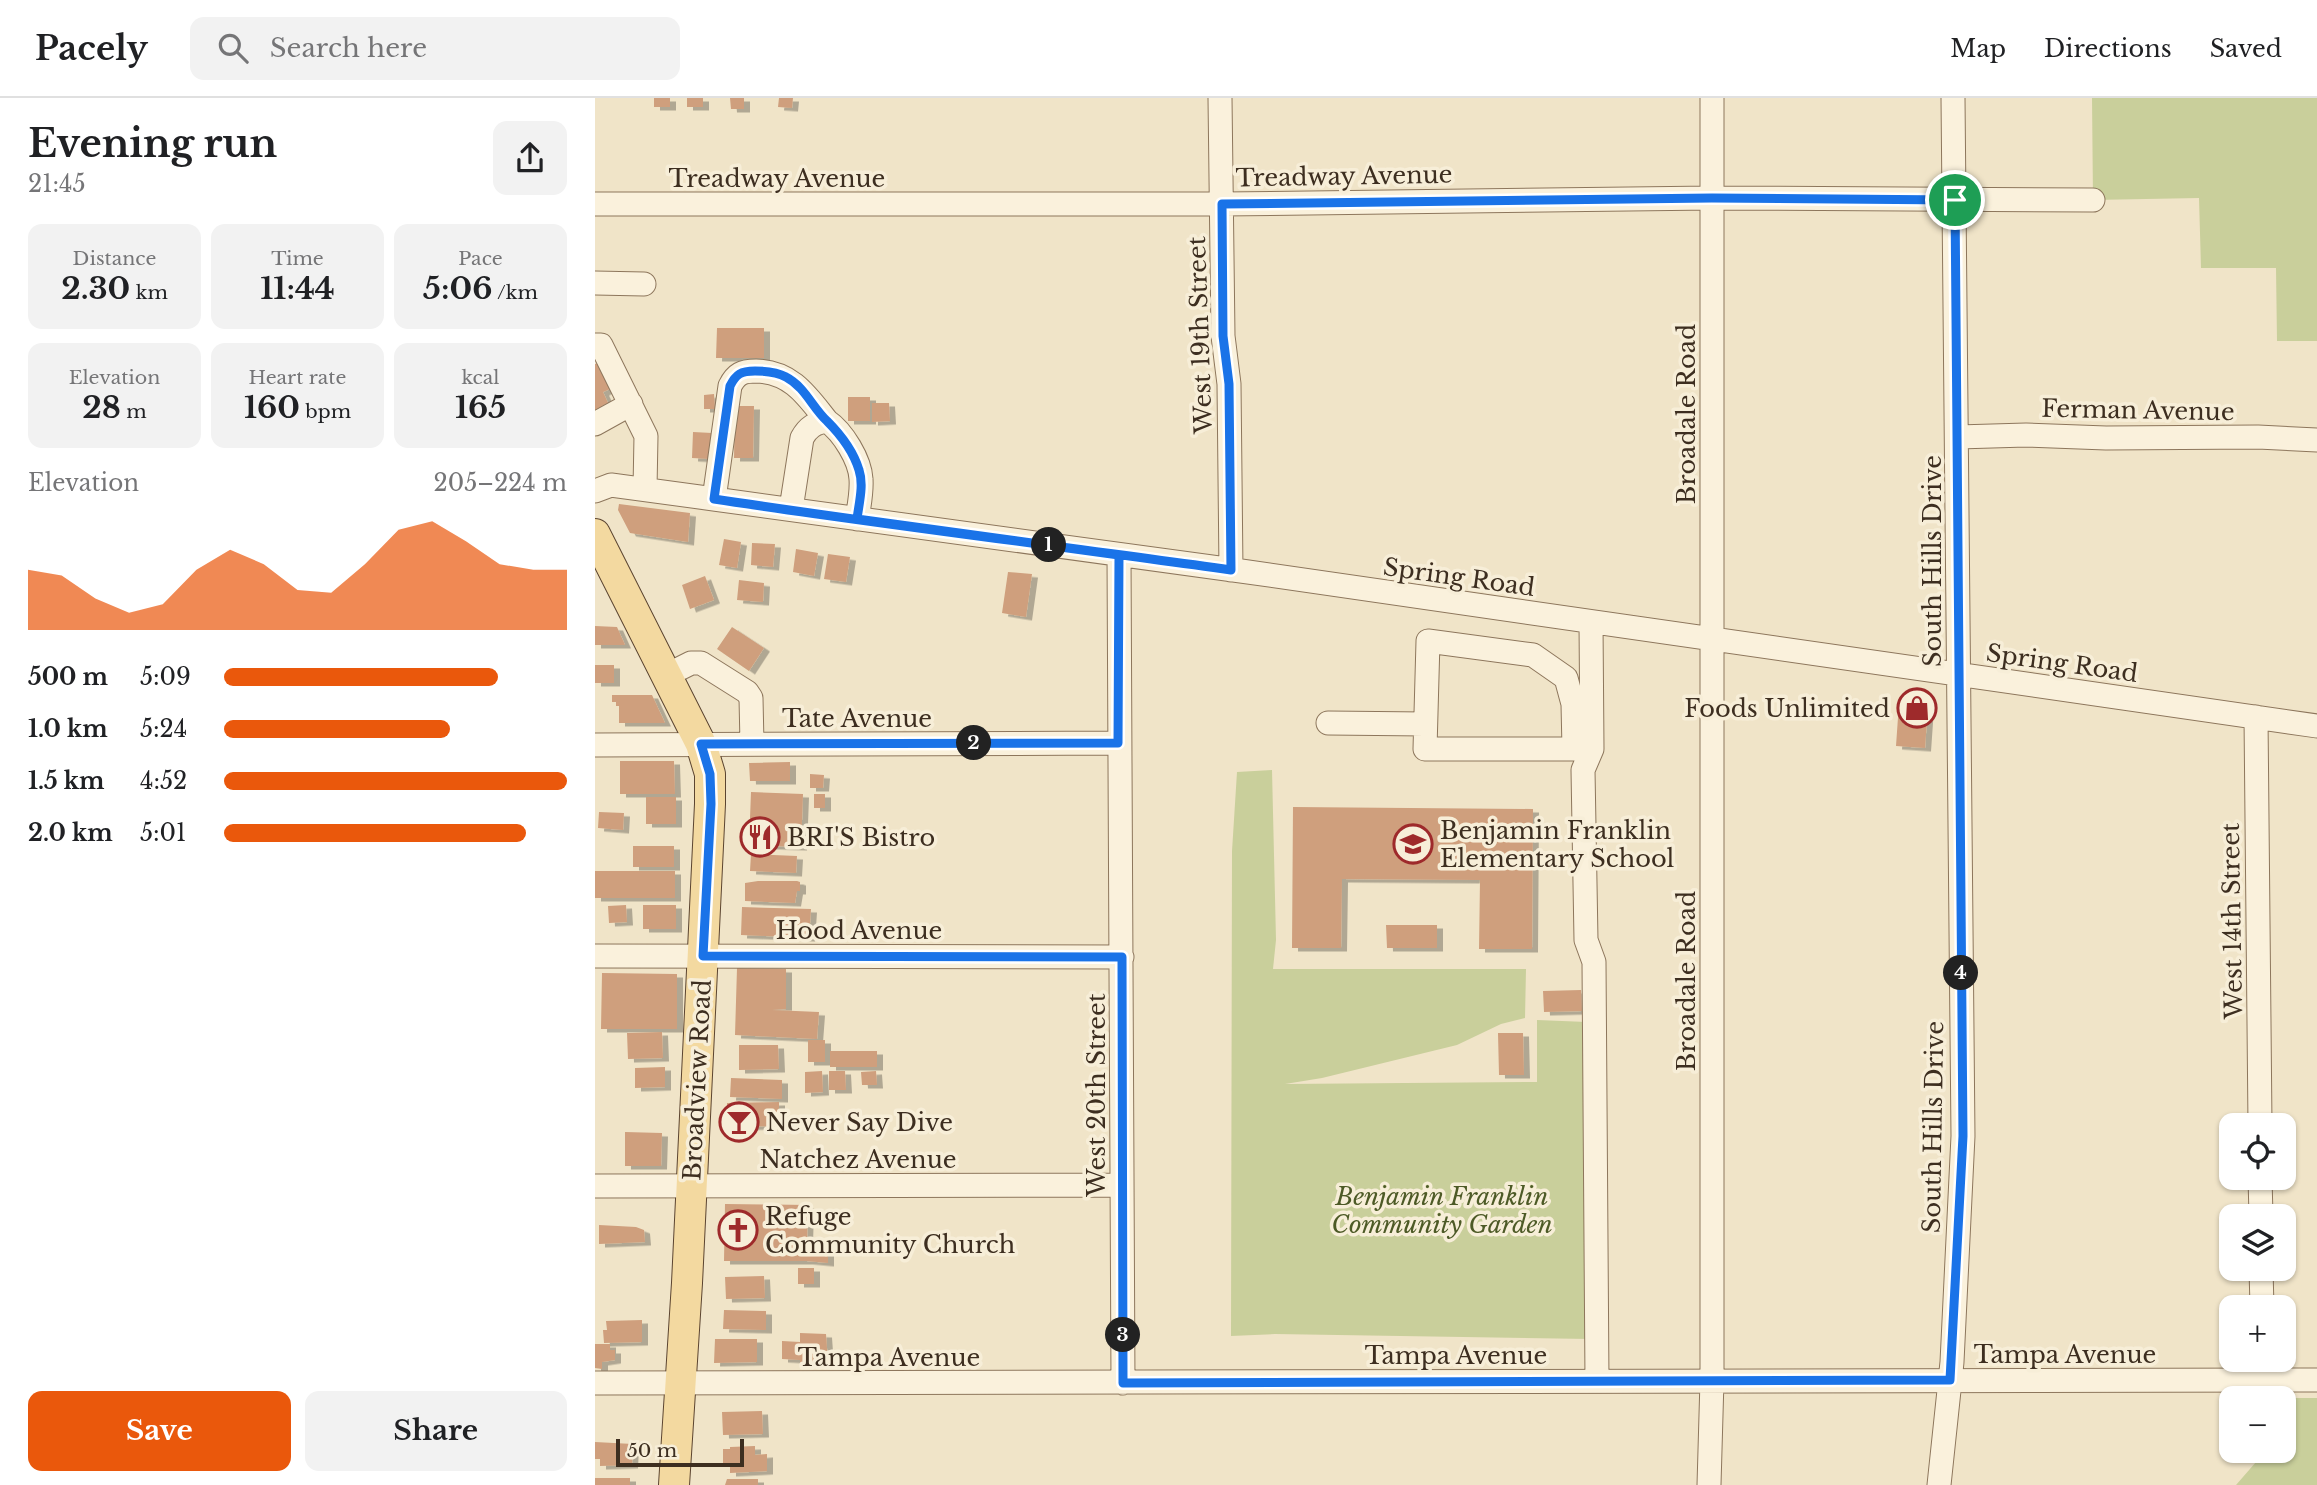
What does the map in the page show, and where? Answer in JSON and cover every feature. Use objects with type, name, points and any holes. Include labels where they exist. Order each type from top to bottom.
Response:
[{"type":"main road","name":"Broadview Road","points":[[595,534],[701,744],[710,774],[711,804],[692,1185],[674,1485]]},
{"type":"street","name":"West 19th Street","points":[[1220,98],[1223,336],[1229,384],[1231,570]]},
{"type":"street","name":"Broadale Road","points":[[1709,1485],[1712,1380],[1712,98]]},
{"type":"street","name":"South Hills Drive","points":[[1939,1485],[1950,1380],[1963,1136],[1953,98]]},
{"type":"street","name":"Treadway Avenue","points":[[595,204],[1222,204],[1712,198],[2093,200]]},
{"type":"street","points":[[595,283],[644,284]]},
{"type":"street","points":[[595,345],[601,345],[646,436],[645,489]]},
{"type":"street","points":[[714,499],[730,386],[735,376],[743,371],[768,372],[787,377],[801,388],[839,432],[859,469],[861,479],[857,519]]},
{"type":"street","points":[[595,424],[631,404]]},
{"type":"street","points":[[791,509],[802,438],[806,430],[817,423],[827,421]]},
{"type":"street","name":"Ferman Avenue","points":[[1958,437],[2026,435],[2317,440]]},
{"type":"street","name":"Spring Road","points":[[595,491],[611,485],[645,489],[2317,726]]},
{"type":"street","name":"West 20th Street","points":[[1119,555],[1123,1383]]},
{"type":"street","points":[[1591,623],[1583,770],[1586,940],[1594,962],[1597,1381]]},
{"type":"street","points":[[1428,641],[1533,655],[1566,678],[1583,749],[1425,749],[1428,641]]},
{"type":"street","points":[[667,675],[691,663],[701,663],[747,692],[751,698],[752,744]]},
{"type":"street","name":"West 14th Street","points":[[2256,717],[2260,1113]]},
{"type":"street","points":[[1328,723],[1425,724]]},
{"type":"street","name":"Tate Avenue","points":[[595,745],[1118,743]]},
{"type":"street","name":"Hood Avenue","points":[[595,956],[1122,957]]},
{"type":"street","name":"Natchez Avenue","points":[[595,1186],[1122,1185]]},
{"type":"street","name":"Tampa Avenue","points":[[595,1383],[1950,1380],[2219,1371]]},
{"type":"street","name":"Tampa Avenue","points":[[2273,1372],[2317,1380]]},
{"type":"green space","points":[[2092,98],[2317,98],[2317,341],[2277,341],[2276,268],[2201,268],[2199,198],[2093,200]]},
{"type":"green space","name":"Benjamin Franklin Community Garden","points":[[1272,770],[1276,940],[1273,969],[1526,969],[1525,1018],[1501,1024],[1457,1045],[1322,1078],[1285,1084],[1537,1082],[1537,1020],[1587,1022],[1590,1339],[1275,1334],[1231,1336],[1232,851],[1237,772]]},
{"type":"green space","points":[[2296,1398],[2317,1398],[2317,1485],[2236,1485],[2255,1463],[2296,1463]]},
{"type":"building","points":[[654,98],[670,98],[670,107],[654,107]]},
{"type":"building","points":[[687,98],[703,98],[703,107],[687,107]]},
{"type":"building","points":[[730,98],[744,98],[744,109],[731,109]]},
{"type":"building","points":[[779,98],[793,98],[792,108],[778,107]]},
{"type":"building","points":[[717,328],[764,328],[764,358],[716,358]]},
{"type":"building","points":[[598,363],[610,389],[603,392],[608,403],[595,413],[595,364]]},
{"type":"building","points":[[714,394],[715,409],[704,409],[704,395]]},
{"type":"building","points":[[848,397],[870,397],[870,421],[848,421]]},
{"type":"building","points":[[872,403],[889,403],[890,421],[872,422]]},
{"type":"building","points":[[735,406],[754,406],[753,458],[734,458]]},
{"type":"building","points":[[693,432],[712,433],[710,459],[692,458]]},
{"type":"building","points":[[619,504],[690,513],[688,542],[630,533],[618,510]]},
{"type":"building","points":[[724,539],[741,542],[737,568],[719,565]]},
{"type":"building","points":[[752,543],[775,544],[773,567],[751,565]]},
{"type":"building","points":[[796,549],[818,553],[814,576],[793,572]]},
{"type":"building","points":[[828,554],[850,557],[846,582],[824,579]]},
{"type":"building","points":[[1008,572],[1032,574],[1026,617],[1002,613]]},
{"type":"building","points":[[705,576],[714,600],[690,609],[682,585]]},
{"type":"building","points":[[739,580],[764,583],[763,602],[737,600]]},
{"type":"building","points":[[595,626],[617,627],[625,645],[595,645]]},
{"type":"building","points":[[732,627],[764,648],[749,671],[717,649]]},
{"type":"building","points":[[595,665],[614,665],[614,683],[595,683]]},
{"type":"building","points":[[612,695],[652,695],[665,723],[619,723],[619,706],[612,702]]},
{"type":"building","points":[[1899,703],[1928,705],[1925,748],[1896,746]]},
{"type":"building","points":[[620,761],[674,761],[675,794],[620,794]]},
{"type":"building","points":[[790,762],[790,781],[750,781],[749,763]]},
{"type":"building","points":[[810,774],[824,775],[823,788],[810,788]]},
{"type":"building","points":[[751,792],[803,794],[801,847],[749,845]]},
{"type":"building","points":[[814,794],[825,794],[825,808],[814,808]]},
{"type":"building","points":[[646,797],[676,797],[676,824],[646,824]]},
{"type":"building","name":"Benjamin Franklin Elementary School","points":[[1293,807],[1533,809],[1532,949],[1479,949],[1480,880],[1342,879],[1341,948],[1292,948]]},
{"type":"building","points":[[599,812],[624,813],[623,830],[598,828]]},
{"type":"building","points":[[633,846],[674,846],[674,867],[633,867]]},
{"type":"building","points":[[751,854],[797,856],[796,873],[750,871]]},
{"type":"building","points":[[595,871],[675,871],[675,898],[595,898]]},
{"type":"building","points":[[797,881],[800,882],[800,891],[797,891],[795,903],[745,901],[745,883]]},
{"type":"building","points":[[626,905],[627,922],[609,923],[608,906]]},
{"type":"building","points":[[643,905],[676,905],[676,929],[643,929]]},
{"type":"building","points":[[742,907],[811,909],[809,938],[741,935]]},
{"type":"building","points":[[1386,925],[1437,925],[1437,948],[1387,948]]},
{"type":"building","points":[[737,968],[786,969],[786,1009],[772,1010],[819,1012],[817,1039],[735,1035]]},
{"type":"building","points":[[602,973],[677,974],[677,1029],[601,1029]]},
{"type":"building","points":[[1581,990],[1582,1011],[1544,1012],[1543,991]]},
{"type":"building","points":[[662,1032],[663,1058],[628,1059],[627,1033]]},
{"type":"building","points":[[1498,1033],[1523,1033],[1524,1075],[1499,1075]]},
{"type":"building","points":[[808,1040],[825,1040],[825,1062],[808,1062]]},
{"type":"building","points":[[739,1045],[778,1045],[779,1069],[739,1070]]},
{"type":"building","points":[[830,1051],[877,1051],[877,1067],[830,1067]]},
{"type":"building","points":[[665,1067],[665,1087],[635,1088],[635,1068]]},
{"type":"building","points":[[822,1071],[823,1092],[805,1093],[805,1072]]},
{"type":"building","points":[[829,1071],[845,1071],[846,1090],[829,1090]]},
{"type":"building","points":[[876,1071],[877,1085],[862,1085],[861,1072]]},
{"type":"building","points":[[731,1078],[782,1080],[782,1099],[730,1097]]},
{"type":"building","points":[[779,1102],[779,1126],[727,1127],[727,1103]]},
{"type":"building","points":[[625,1132],[662,1133],[661,1166],[625,1166]]},
{"type":"building","points":[[725,1204],[808,1205],[807,1241],[828,1242],[828,1263],[724,1261]]},
{"type":"building","points":[[599,1225],[636,1227],[644,1230],[645,1242],[599,1244]]},
{"type":"building","points":[[798,1268],[814,1268],[814,1284],[798,1284]]},
{"type":"building","points":[[764,1276],[765,1298],[726,1299],[725,1277]]},
{"type":"building","points":[[724,1310],[766,1311],[766,1330],[723,1329]]},
{"type":"building","points":[[642,1320],[642,1342],[604,1343],[603,1330],[607,1330],[606,1321]]},
{"type":"building","points":[[800,1333],[826,1334],[828,1363],[800,1363],[800,1360],[782,1359],[782,1341],[800,1342]]},
{"type":"building","points":[[715,1339],[757,1339],[757,1362],[714,1363]]},
{"type":"building","points":[[595,1344],[610,1344],[610,1350],[615,1350],[615,1360],[602,1362],[602,1369],[595,1368]]},
{"type":"building","points":[[762,1411],[763,1434],[723,1435],[722,1412]]},
{"type":"building","points":[[595,1442],[633,1444],[632,1465],[600,1466],[600,1459],[595,1459]]},
{"type":"building","points":[[755,1446],[755,1455],[767,1454],[767,1471],[730,1473],[730,1463],[723,1463],[723,1449]]},
{"type":"building","points":[[595,1478],[630,1478],[630,1485],[595,1485]]},
{"type":"building","points":[[727,1479],[758,1479],[758,1485],[725,1485]]},
{"type":"place","name":"Foods Unlimited","points":[[1917,708]]},
{"type":"place","name":"BRI'S Bistro","points":[[760,837]]},
{"type":"place","name":"Benjamin Franklin Elementary School","points":[[1413,844]]},
{"type":"place","name":"Never Say Dive","points":[[739,1122]]},
{"type":"place","name":"Refuge Community Church","points":[[738,1230]]},
{"type":"route","points":[[1955,200],[1712,198],[1222,204],[1223,336],[1229,384],[1231,570],[1119,555],[791,509],[714,499],[730,386],[735,376],[743,371],[768,372],[787,377],[801,388],[839,432],[859,469],[861,479],[857,519],[1119,555],[1118,743],[701,744],[710,774],[711,804],[703,956],[1122,957],[1123,1383],[1950,1380],[1963,1136],[1955,200]]}]
